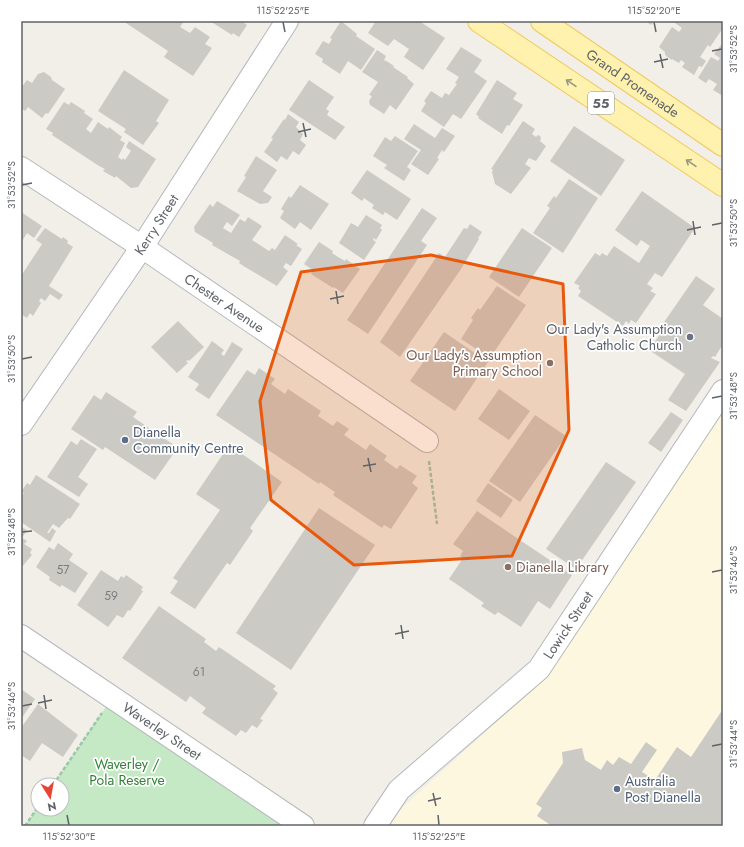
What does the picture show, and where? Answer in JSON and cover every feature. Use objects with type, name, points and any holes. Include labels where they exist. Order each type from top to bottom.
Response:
[{"type":"main road","name":"55","points":[[479,21],[723,185]]},
{"type":"main road","name":"Grand Promenade","points":[[542,21],[723,146]]},
{"type":"street","name":"Kerry Street","points":[[21,424],[142,247],[287,21]]},
{"type":"street","name":"Chester Avenue","points":[[21,168],[142,247],[427,440]]},
{"type":"street","name":"Lowick Street","points":[[375,826],[399,790],[538,669],[723,391]]},
{"type":"street","name":"Waverley Street","points":[[21,636],[303,826]]},
{"type":"path","points":[[427,440],[437,524]]},
{"type":"path","points":[[58,777],[112,698]]},
{"type":"path","points":[[25,826],[31,817]]},
{"type":"highlighted area","points":[[431,255],[563,284],[569,430],[512,556],[354,565],[271,500],[260,401],[301,272]]},
{"type":"shaded area","points":[[723,391],[723,826],[382,826],[545,678]]},
{"type":"green space","name":"Waverley / Pola Reserve","points":[[112,698],[303,826],[25,826],[31,817],[70,817],[70,777],[58,777]]},
{"type":"building","points":[[123,21],[184,21],[180,27],[190,33],[195,27],[210,37],[205,44],[212,48],[193,76],[164,57],[168,51]]},
{"type":"building","points":[[210,21],[241,21],[247,25],[239,37],[233,33],[232,35]]},
{"type":"building","points":[[341,21],[357,34],[356,36],[375,49],[361,70],[348,61],[340,74],[322,62],[323,59],[315,54],[323,41],[329,44],[332,39],[330,38]]},
{"type":"building","points":[[376,21],[419,21],[445,38],[423,70],[404,57],[409,49],[394,39],[388,46],[368,33]]},
{"type":"building","points":[[645,21],[654,21],[651,25]]},
{"type":"building","points":[[676,21],[723,21],[723,28],[710,47],[708,45],[700,57],[706,61],[702,67],[699,66],[694,75],[682,67],[685,63],[681,60],[679,63],[672,60],[666,56],[665,52],[659,47],[672,27],[679,32],[682,28],[675,23]]},
{"type":"building","points":[[721,45],[723,46],[723,96],[713,90],[717,84],[709,79],[706,83],[698,78],[711,57],[718,61],[720,58],[714,54]]},
{"type":"building","points":[[461,47],[482,60],[474,72],[487,81],[461,119],[453,114],[444,127],[421,111],[426,103],[424,101],[431,91],[442,98],[445,93],[449,95],[457,84],[455,83],[459,77],[446,69]]},
{"type":"building","points":[[377,50],[386,56],[384,60],[408,77],[407,78],[414,84],[396,110],[390,105],[384,114],[370,105],[369,101],[372,96],[369,95],[378,82],[362,72]]},
{"type":"building","points":[[124,70],[169,100],[156,121],[159,123],[143,145],[124,132],[126,129],[98,111]]},
{"type":"building","points":[[44,72],[65,89],[48,114],[46,113],[42,118],[28,107],[25,111],[21,108],[21,88],[27,80],[32,83],[38,74]]},
{"type":"building","points":[[309,80],[334,97],[326,109],[329,111],[327,115],[345,127],[335,140],[289,110]]},
{"type":"building","points":[[497,80],[517,93],[513,99],[523,105],[509,126],[507,125],[502,134],[478,118],[479,117],[476,114]]},
{"type":"building","points":[[64,102],[69,105],[71,102],[85,111],[84,113],[93,119],[86,129],[91,133],[98,122],[108,129],[109,127],[122,137],[120,140],[125,143],[118,157],[122,160],[123,158],[125,160],[131,151],[126,147],[129,141],[156,159],[138,187],[131,188],[116,176],[115,178],[103,171],[105,169],[52,135],[53,133],[46,129]]},
{"type":"building","points":[[288,114],[299,122],[296,127],[303,134],[300,140],[306,145],[299,155],[293,151],[287,160],[281,156],[277,162],[264,152],[273,139],[271,138]]},
{"type":"building","points":[[523,121],[535,129],[532,134],[536,137],[538,135],[540,136],[540,141],[546,146],[536,161],[529,158],[525,164],[531,168],[511,194],[495,184],[492,172],[493,170],[491,169]]},
{"type":"building","points":[[414,124],[435,138],[442,128],[455,136],[444,152],[442,150],[437,158],[439,159],[428,175],[411,164],[421,150],[404,139]]},
{"type":"building","points":[[574,126],[625,160],[601,196],[550,161]]},
{"type":"building","points":[[395,136],[418,151],[407,167],[411,170],[404,181],[384,168],[387,165],[373,156],[385,137],[391,141]]},
{"type":"building","points":[[256,156],[277,170],[263,191],[272,197],[268,203],[260,204],[237,191],[246,177],[244,176]]},
{"type":"building","points":[[367,170],[411,199],[397,220],[385,212],[383,215],[372,208],[374,205],[364,198],[362,201],[351,193]]},
{"type":"building","points":[[569,179],[598,198],[563,253],[533,233],[550,208],[547,206],[554,196],[556,198]]},
{"type":"building","points":[[300,185],[329,204],[311,230],[300,222],[295,229],[280,218],[284,211],[281,209],[289,196],[291,198]]},
{"type":"building","points":[[642,191],[695,228],[662,277],[655,273],[647,284],[653,288],[650,291],[656,294],[636,323],[631,320],[629,324],[626,321],[623,326],[578,296],[581,291],[578,288],[580,286],[574,283],[595,253],[600,256],[602,253],[607,256],[614,246],[639,263],[650,246],[641,240],[637,246],[615,230]]},
{"type":"building","points":[[217,201],[240,215],[232,226],[227,222],[223,228],[231,233],[240,219],[245,222],[248,217],[262,226],[252,240],[269,251],[272,248],[275,250],[285,235],[298,244],[296,245],[302,249],[291,266],[286,263],[283,267],[288,271],[277,286],[245,267],[239,263],[240,261],[212,245],[213,243],[195,232],[194,227],[210,204],[213,207]]},
{"type":"building","points":[[422,208],[437,218],[421,241],[427,245],[368,334],[347,320]]},
{"type":"building","points":[[21,212],[42,226],[34,238],[27,233],[21,243]]},
{"type":"building","points":[[366,215],[382,225],[380,228],[382,230],[376,240],[374,238],[373,240],[376,242],[364,260],[339,243],[351,223],[358,227]]},
{"type":"building","points":[[470,224],[482,232],[478,238],[479,239],[461,269],[400,357],[380,342],[439,253],[445,257],[464,228],[467,229]]},
{"type":"building","points":[[45,228],[62,239],[63,237],[68,241],[67,243],[73,247],[49,286],[63,295],[59,300],[50,294],[45,301],[41,298],[39,301],[41,303],[33,316],[30,313],[27,318],[21,314],[21,276],[42,244],[36,240]]},
{"type":"building","points":[[522,228],[552,248],[519,297],[489,277]]},
{"type":"building","points":[[319,242],[333,251],[332,253],[338,257],[345,261],[346,259],[360,269],[343,293],[311,274],[313,270],[304,264]]},
{"type":"building","name":"Our Lady's Assumption Catholic Church","points":[[696,276],[715,289],[703,305],[723,319],[723,344],[715,357],[713,356],[711,358],[720,362],[686,411],[668,400],[685,374],[649,350],[663,330],[660,328]]},
{"type":"building","points":[[497,286],[526,305],[490,358],[461,339],[473,320],[471,318],[478,308],[480,310]]},
{"type":"building","points":[[178,321],[204,347],[189,361],[186,361],[188,363],[177,373],[151,347]]},
{"type":"building","points":[[444,332],[488,362],[455,411],[410,381]]},
{"type":"building","points":[[212,341],[224,350],[221,354],[224,356],[232,342],[243,349],[209,399],[195,390],[199,384],[188,377]]},
{"type":"building","points":[[259,368],[275,379],[271,384],[285,394],[288,389],[321,411],[318,416],[333,426],[337,421],[349,429],[344,435],[366,450],[370,444],[387,456],[384,460],[397,469],[400,465],[417,476],[412,483],[418,488],[391,529],[384,525],[382,528],[333,495],[335,492],[320,482],[319,484],[216,415],[247,370],[255,375]]},
{"type":"building","points":[[499,389],[530,411],[509,440],[478,419]]},
{"type":"building","points":[[106,392],[137,412],[133,417],[174,445],[173,447],[176,450],[155,480],[105,447],[103,450],[71,429],[94,395],[101,400]]},
{"type":"building","points":[[671,412],[683,420],[661,452],[648,443]]},
{"type":"building","points":[[535,415],[566,436],[520,502],[489,481]]},
{"type":"building","points":[[81,439],[97,449],[78,477],[88,484],[79,497],[47,477],[71,441],[77,445]]},
{"type":"building","points":[[235,449],[282,482],[250,528],[253,531],[230,565],[227,563],[195,609],[170,593],[178,581],[173,578],[220,510],[196,494],[225,451],[231,455]]},
{"type":"building","points":[[606,462],[636,482],[576,569],[546,549]]},
{"type":"building","points":[[36,475],[80,504],[70,519],[68,518],[59,528],[53,524],[47,533],[49,533],[52,528],[56,531],[50,542],[21,522],[21,496],[24,493],[21,492],[27,483],[30,485]]},
{"type":"building","points":[[488,483],[513,500],[501,518],[476,501]]},
{"type":"building","points":[[319,508],[375,545],[291,670],[236,633]]},
{"type":"building","name":"Dianella Library","points":[[477,511],[572,575],[550,609],[538,601],[521,627],[498,612],[495,615],[481,606],[484,603],[449,579],[463,558],[460,556],[463,551],[453,544]]},
{"type":"building","points":[[21,527],[27,530],[22,538],[27,541],[24,544],[32,549],[30,553],[32,555],[21,568]]},
{"type":"building","points":[[58,543],[73,554],[69,560],[88,573],[75,593],[62,585],[60,587],[49,580],[50,577],[36,567],[49,547],[54,550]]},
{"type":"building","points":[[101,570],[118,581],[121,576],[124,578],[126,575],[143,587],[141,590],[143,591],[130,611],[128,610],[123,618],[117,615],[108,627],[77,605]]},
{"type":"building","points":[[159,606],[206,639],[204,642],[216,651],[219,647],[276,686],[273,689],[278,693],[260,719],[263,720],[257,728],[252,725],[246,733],[241,730],[236,736],[202,713],[206,708],[190,696],[186,702],[122,658]]},
{"type":"building","points":[[21,689],[35,699],[21,719]]},
{"type":"building","points":[[38,704],[78,735],[63,757],[42,743],[30,761],[21,755],[21,728]]},
{"type":"building","points":[[723,709],[723,826],[552,826],[537,816],[542,808],[536,804],[563,763],[562,752],[582,748],[585,760],[601,770],[607,760],[613,765],[619,757],[631,764],[646,742],[657,750],[642,772],[655,780],[677,747],[691,757]]},
{"type":"place","name":"Our Lady's Assumption Catholic Church","points":[[690,337]]},
{"type":"place","name":"Our Lady's Assumption Primary School","points":[[550,363]]},
{"type":"place","name":"Dianella Community Centre","points":[[125,440]]},
{"type":"place","name":"Dianella Library","points":[[508,567]]},
{"type":"place","name":"Australia Post Dianella","points":[[617,789]]}]
